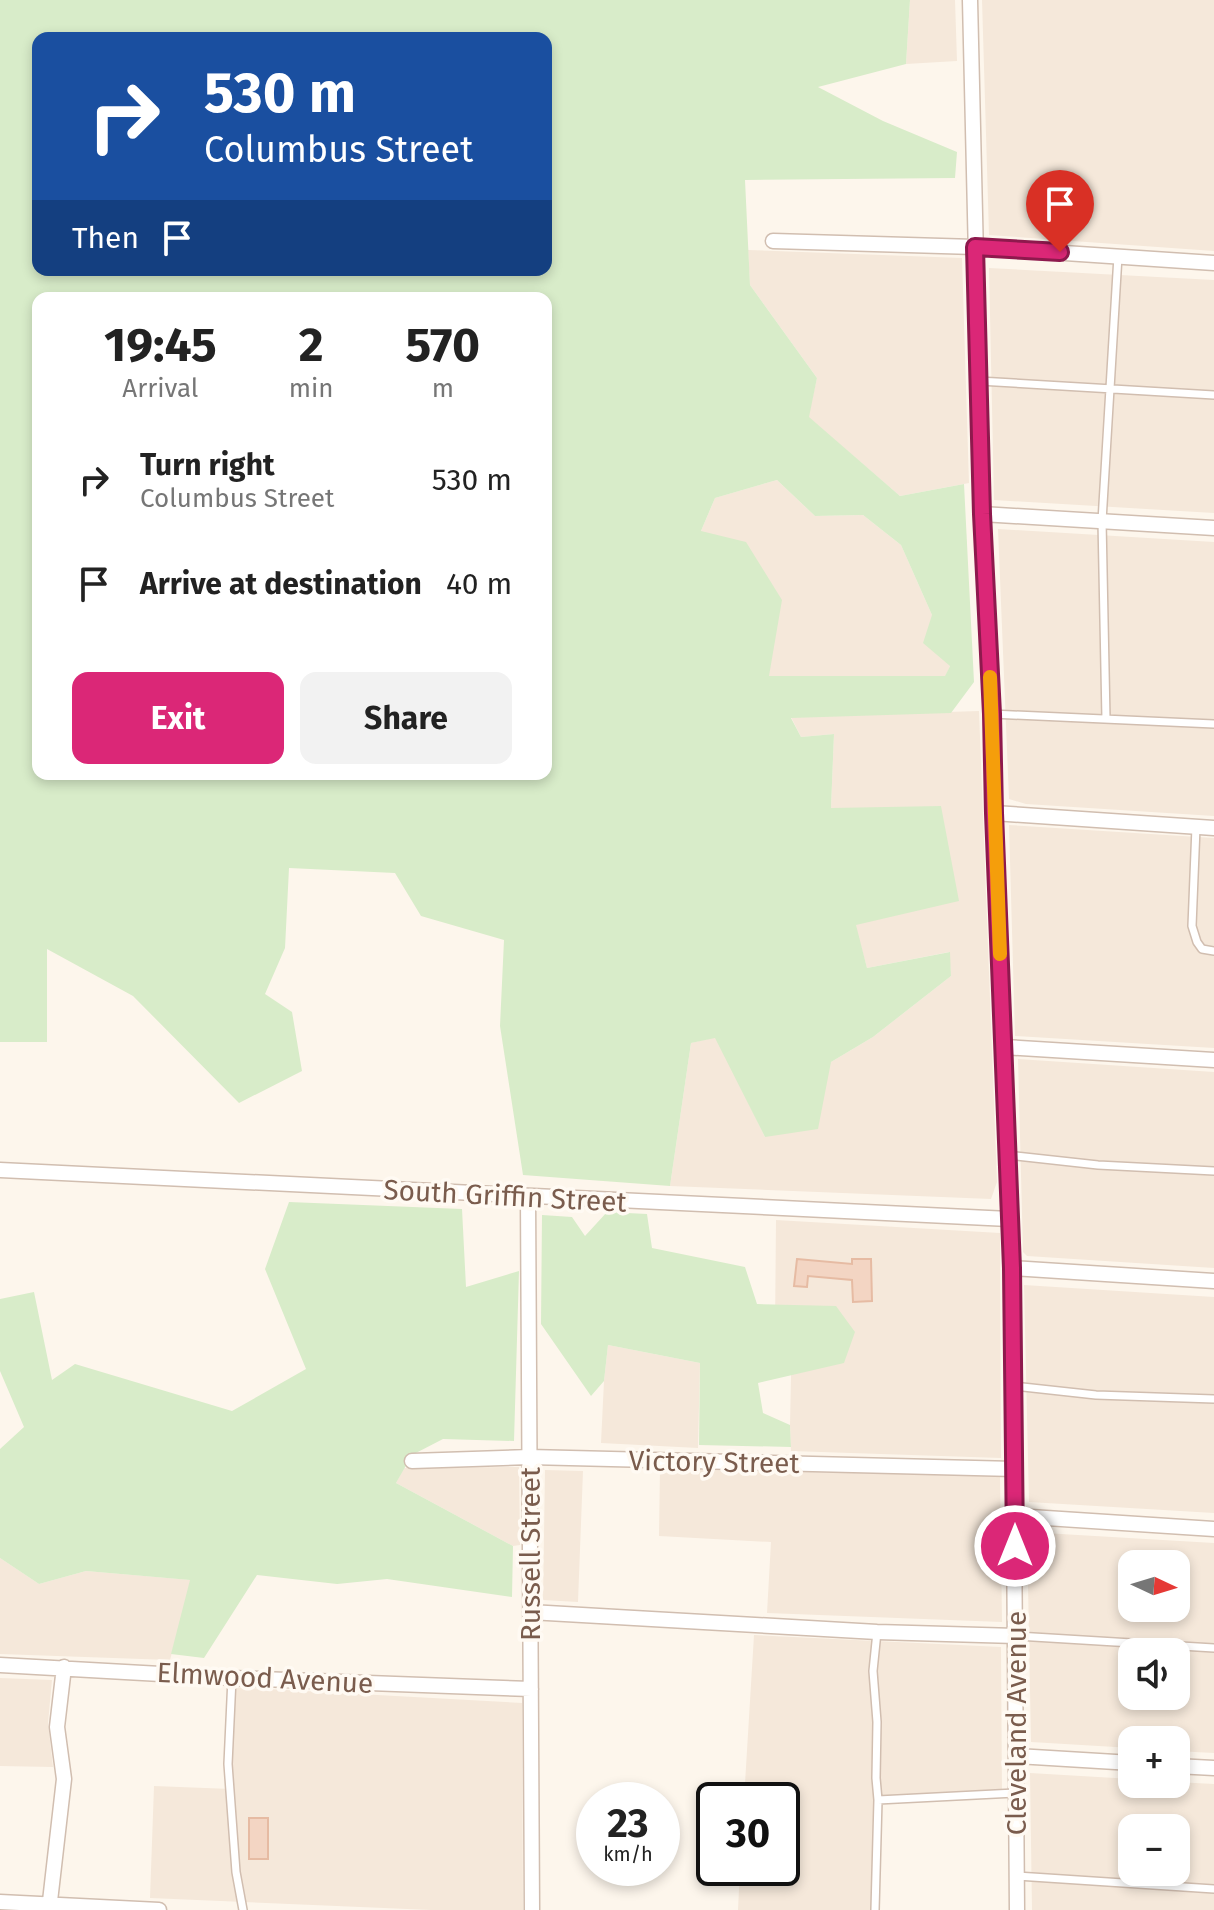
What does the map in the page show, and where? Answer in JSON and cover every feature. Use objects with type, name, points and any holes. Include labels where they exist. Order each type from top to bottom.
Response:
[{"type":"street","name":"Cleveland Avenue","points":[[970,0],[982,514],[1012,1268],[1017,1910]]},
{"type":"street","points":[[773,241],[975,247],[1214,263]]},
{"type":"street","points":[[982,514],[1214,528]]},
{"type":"street","points":[[994,813],[1214,828]]},
{"type":"street","points":[[1004,1047],[1214,1060]]},
{"type":"street","name":"South Griffin Street","points":[[0,1170],[1009,1219]]},
{"type":"street","name":"Russell Street","points":[[528,1197],[532,1910]]},
{"type":"street","points":[[1012,1268],[1214,1281]]},
{"type":"street","name":"Victory Street","points":[[412,1461],[529,1457],[1015,1469]]},
{"type":"street","points":[[1015,1516],[1214,1529]]},
{"type":"street","points":[[530,1612],[877,1632],[1016,1636]]},
{"type":"street","name":"Elmwood Avenue","points":[[0,1665],[232,1678],[531,1689]]},
{"type":"street","points":[[49,1907],[64,1779],[57,1727],[64,1667]]},
{"type":"street","points":[[1017,1756],[1118,1762]]},
{"type":"street","points":[[1190,1767],[1214,1768]]},
{"type":"street","points":[[0,1902],[49,1907],[159,1910]]},
{"type":"lane","points":[[1106,719],[1102,521],[1118,256]]},
{"type":"lane","points":[[979,381],[1214,395]]},
{"type":"lane","points":[[992,714],[1214,724]]},
{"type":"lane","points":[[1196,827],[1192,926],[1202,949],[1214,951]]},
{"type":"lane","points":[[1007,1155],[1098,1165],[1214,1171]]},
{"type":"lane","points":[[1014,1386],[1096,1395],[1214,1399]]},
{"type":"lane","points":[[875,1910],[878,1800],[873,1671],[877,1632]]},
{"type":"lane","points":[[1016,1636],[1214,1648]]},
{"type":"lane","points":[[232,1678],[228,1764],[236,1872],[243,1910]]},
{"type":"lane","points":[[878,1800],[1016,1793]]},
{"type":"lane","points":[[1017,1876],[1214,1889]]},
{"type":"shaded area","points":[[910,0],[955,0],[957,61],[906,64]]},
{"type":"shaded area","points":[[982,0],[1214,0],[1214,251],[989,235]]},
{"type":"shaded area","points":[[748,250],[962,258],[969,483],[900,496],[808,417],[817,378],[750,285]]},
{"type":"shaded area","points":[[989,268],[1214,280],[1214,513],[994,500]]},
{"type":"shaded area","points":[[777,480],[815,516],[863,515],[901,545],[932,615],[950,666],[945,677],[769,676],[701,531],[715,498]]},
{"type":"shaded area","points":[[998,529],[1214,542],[1214,816],[1026,804],[1009,799]]},
{"type":"shaded area","points":[[979,711],[997,1182],[991,1199],[670,1186],[691,1043],[716,1037],[765,1137],[831,1062],[873,1037],[951,976],[949,952],[867,968],[831,808],[834,734],[801,737],[791,717]]},
{"type":"shaded area","points":[[1009,825],[1214,838],[1214,1048],[1015,1036]]},
{"type":"shaded area","points":[[1018,1059],[1214,1072],[1214,1268],[1027,1256],[1023,1252]]},
{"type":"shaded area","points":[[776,1220],[1000,1233],[1001,1458],[791,1451],[792,1331],[775,1329]]},
{"type":"shaded area","points":[[1024,1285],[1214,1297],[1214,1513],[1029,1502]]},
{"type":"shaded area","points":[[608,1345],[700,1363],[698,1448],[601,1443]]},
{"type":"shaded area","points":[[519,1467],[520,1545],[513,1546],[396,1483],[404,1468]]},
{"type":"shaded area","points":[[660,1469],[1000,1476],[1002,1622],[767,1613],[771,1542],[659,1536]]},
{"type":"shaded area","points":[[545,1470],[583,1471],[578,1602],[543,1600]]},
{"type":"shaded area","points":[[1027,1532],[1214,1543],[1214,1753],[1190,1752],[1190,1726],[1118,1726],[1118,1747],[1031,1742]]},
{"type":"shaded area","points":[[0,1558],[39,1584],[86,1571],[191,1580],[170,1660],[0,1654]]},
{"type":"shaded area","points":[[754,1635],[1001,1647],[1002,1794],[878,1800],[875,1910],[738,1910],[739,1886],[800,1886],[800,1782],[745,1782]]},
{"type":"shaded area","points":[[0,1678],[52,1680],[48,1723],[53,1767],[0,1766]]},
{"type":"shaded area","points":[[232,1687],[522,1703],[523,1910],[431,1910],[150,1898],[154,1786],[231,1789]]},
{"type":"shaded area","points":[[1030,1773],[1118,1778],[1118,1798],[1190,1798],[1190,1783],[1214,1784],[1214,1910],[1032,1910]]},
{"type":"green space","points":[[0,0],[910,0],[906,64],[818,87],[883,121],[957,152],[955,178],[745,180],[750,285],[817,378],[809,417],[900,496],[964,484],[974,682],[951,713],[791,718],[801,737],[834,734],[831,808],[941,806],[959,901],[856,925],[867,968],[950,952],[951,976],[873,1037],[831,1062],[818,1129],[765,1137],[715,1038],[691,1043],[670,1186],[523,1175],[500,1026],[504,940],[421,916],[395,873],[289,868],[285,948],[265,994],[292,1012],[302,1071],[239,1103],[133,996],[47,949],[47,1042],[0,1042]],"holes":[[[777,480],[815,516],[863,515],[901,545],[932,615],[923,643],[950,666],[945,676],[769,676],[782,600],[746,542],[701,531],[715,498]]]},
{"type":"green space","points":[[289,1202],[462,1209],[466,1287],[519,1271],[514,1441],[443,1439],[412,1455],[396,1483],[513,1546],[512,1597],[387,1579],[337,1584],[257,1575],[204,1658],[171,1654],[190,1580],[86,1571],[39,1584],[0,1558],[0,1449],[24,1427],[0,1371],[0,1299],[34,1292],[52,1380],[75,1364],[232,1411],[306,1369],[265,1269]]},
{"type":"green space","points":[[607,1212],[647,1214],[652,1248],[745,1267],[757,1304],[836,1306],[855,1332],[844,1363],[758,1383],[763,1413],[790,1425],[791,1447],[699,1445],[700,1363],[608,1345],[604,1381],[591,1396],[541,1324],[542,1215],[572,1217],[585,1236]]},
{"type":"building","points":[[797,1259],[852,1264],[852,1259],[871,1259],[872,1301],[853,1302],[852,1280],[808,1276],[807,1287],[794,1286]]},
{"type":"building","points":[[249,1818],[268,1818],[268,1859],[249,1859]]},
{"type":"slow traffic","points":[[990,677],[1000,954]]},
{"type":"route","points":[[1015,1546],[1012,1268],[982,514],[975,247],[1060,252]]}]
